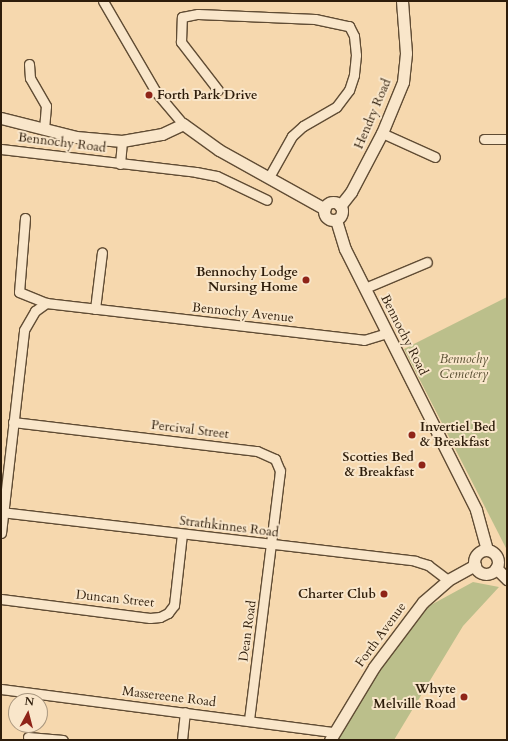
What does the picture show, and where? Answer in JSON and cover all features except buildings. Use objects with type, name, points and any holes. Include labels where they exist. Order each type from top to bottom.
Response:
[{"type":"street","points":[[103,1],[156,92],[183,124],[219,150],[269,176],[325,209],[328,218],[336,220],[342,214],[340,206],[330,203],[325,209]]},
{"type":"street","name":"Hendry Road","points":[[340,206],[351,192],[382,133],[398,96],[406,67],[406,34],[402,1]]},
{"type":"street","points":[[218,90],[181,42],[182,17],[198,14],[286,18],[322,20],[349,26],[354,36],[356,55],[354,75],[349,90],[336,107],[303,126],[292,136],[269,176]]},
{"type":"street","points":[[29,64],[30,78],[46,106],[44,128]]},
{"type":"street","name":"Bennochy Road","points":[[1,118],[76,137],[122,140],[162,134],[183,124]]},
{"type":"street","points":[[382,133],[435,157]]},
{"type":"street","points":[[484,139],[507,139]]},
{"type":"street","name":"Bennochy Road","points":[[120,164],[122,140]]},
{"type":"street","name":"Bennochy Road","points":[[1,149],[217,176],[267,200]]},
{"type":"street","name":"Bennochy Avenue","points":[[25,218],[18,296],[46,303],[364,340],[387,333]]},
{"type":"street","name":"Bennochy Road","points":[[336,220],[345,249],[476,510],[486,550]]},
{"type":"street","points":[[95,309],[102,252]]},
{"type":"street","points":[[365,288],[427,262]]},
{"type":"street","points":[[1,533],[2,512],[24,330],[32,315],[46,303]]},
{"type":"street","name":"Percival Street","points":[[13,422],[257,451],[268,454],[275,459],[280,471],[272,546]]},
{"type":"street","name":"Strathkinnes Road","points":[[2,512],[272,546],[415,561],[428,565],[448,580]]},
{"type":"street","name":"Duncan Street","points":[[1,599],[150,618],[160,617],[168,613],[174,605],[182,534]]},
{"type":"street","name":"Dean Road","points":[[249,720],[272,546]]},
{"type":"street","points":[[496,568],[490,573],[483,573],[475,566],[476,555],[486,550],[495,555],[496,568],[507,578]]},
{"type":"street","name":"Forth Avenue","points":[[332,736],[394,639],[423,602],[448,580],[475,566]]},
{"type":"street","name":"Massereene Road","points":[[1,689],[249,720],[332,736]]},
{"type":"street","points":[[182,740],[185,712]]},
{"type":"street","points":[[28,737],[41,740],[63,740]]},
{"type":"green space","name":"Bennochy Cemetery","points":[[507,297],[507,550],[404,349]]},
{"type":"green space","points":[[473,582],[499,587],[463,626],[394,740],[336,740],[377,674],[429,606]]},
{"type":"place","name":"Forth Park Drive","points":[[149,95]]},
{"type":"place","name":"Bennochy Lodge Nursing Home","points":[[306,280]]},
{"type":"place","name":"Invertiel Bed & Breakfast","points":[[412,435]]},
{"type":"place","name":"Scotties Bed & Breakfast","points":[[422,465]]},
{"type":"place","name":"Charter Club","points":[[384,594]]},
{"type":"place","name":"Whyte Melville Road","points":[[464,697]]}]
